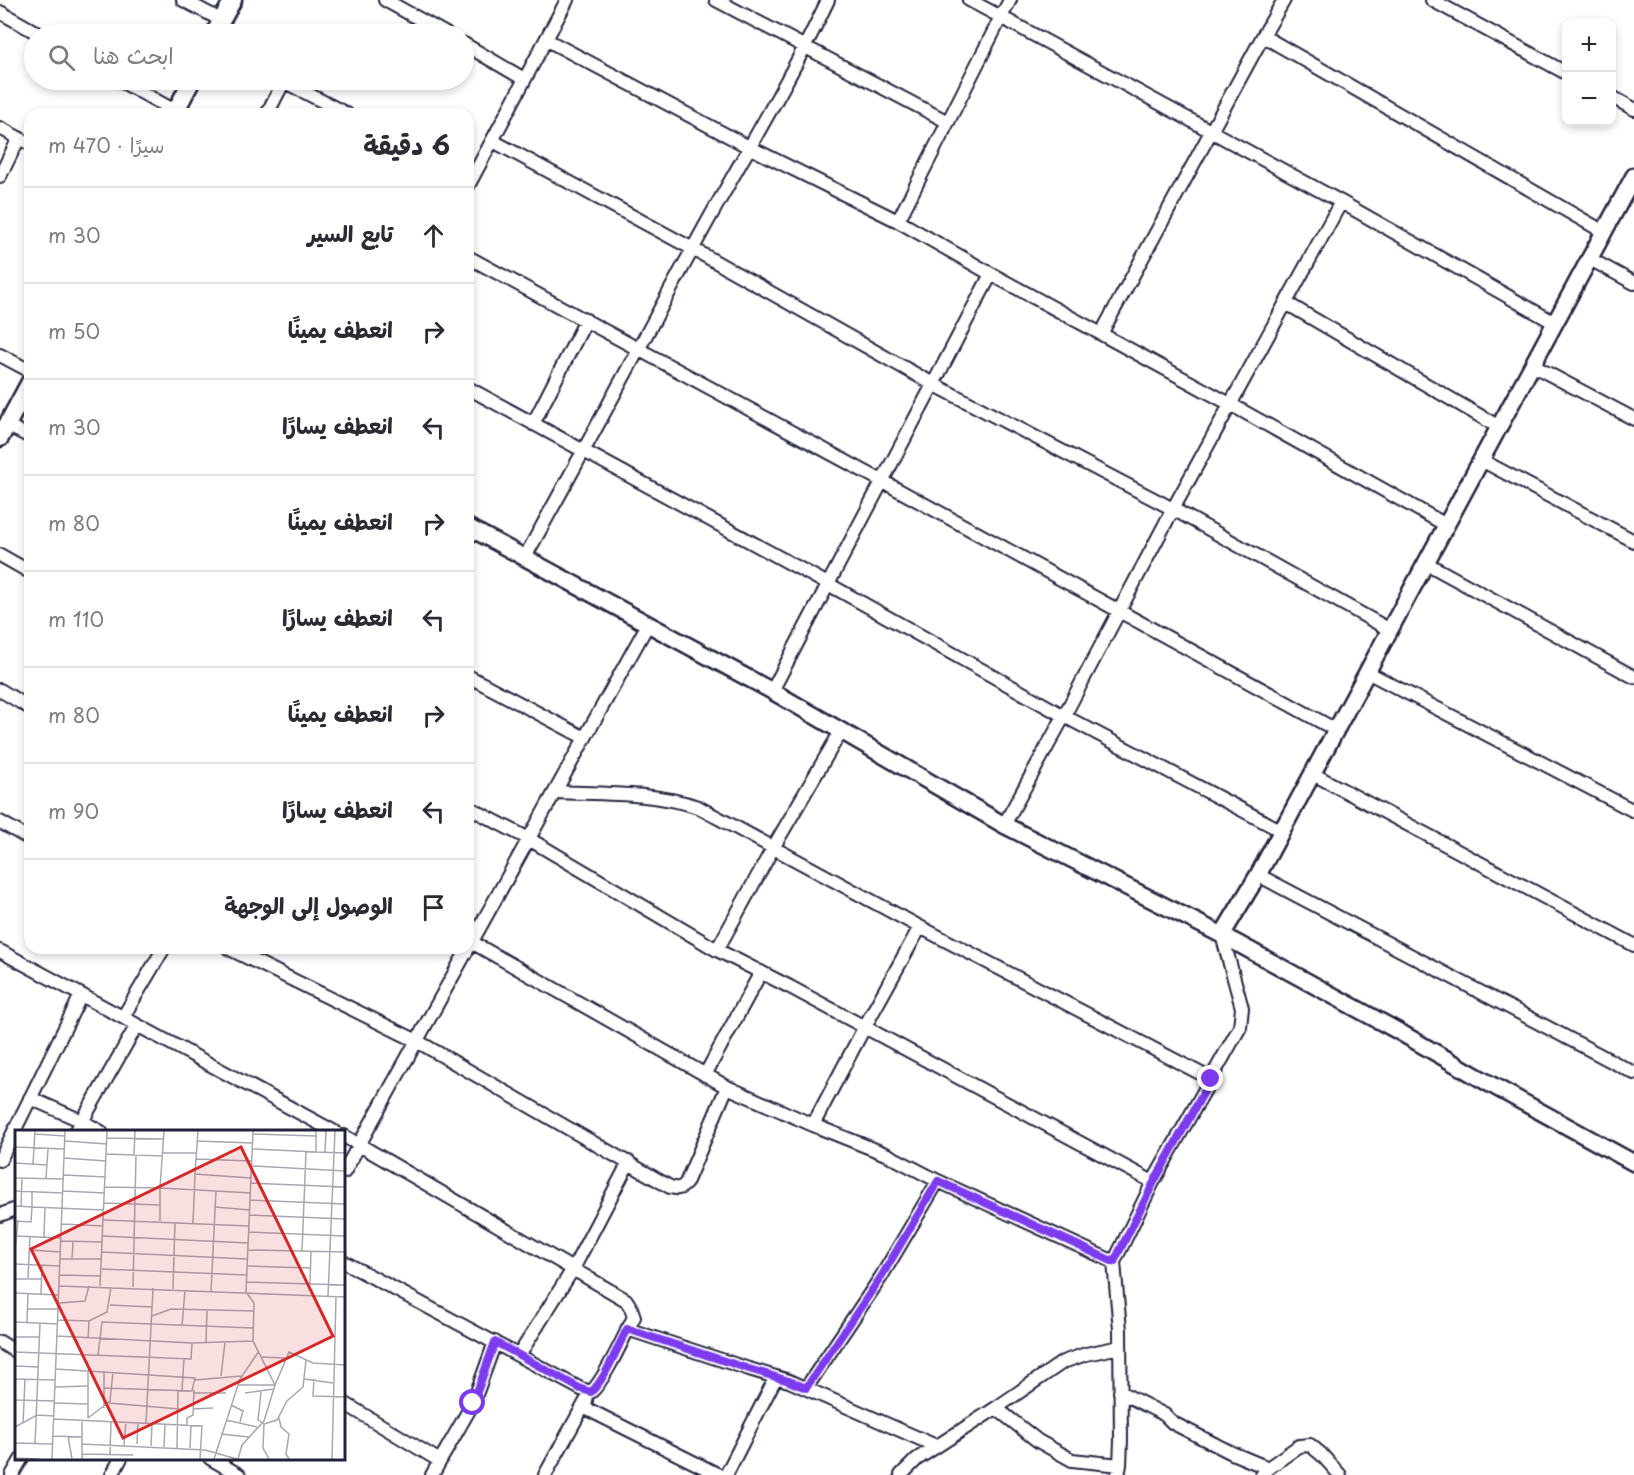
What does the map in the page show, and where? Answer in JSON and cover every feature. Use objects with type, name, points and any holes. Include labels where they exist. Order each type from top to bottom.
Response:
[{"type":"main road","points":[[220,24],[233,0]]},
{"type":"main road","points":[[178,108],[187,90]]},
{"type":"main road","points":[[3,431],[24,393]]},
{"type":"street","points":[[183,0],[214,24]]},
{"type":"street","points":[[386,0],[428,24]]},
{"type":"street","points":[[474,173],[567,0]]},
{"type":"street","points":[[716,0],[948,122]]},
{"type":"street","points":[[525,557],[806,47],[828,0]]},
{"type":"street","points":[[969,0],[1341,201],[1555,323]]},
{"type":"street","points":[[898,221],[1010,0]]},
{"type":"street","points":[[1101,334],[1284,0]]},
{"type":"street","points":[[1432,0],[1564,72]]},
{"type":"street","points":[[0,12],[24,26]]},
{"type":"street","points":[[1263,36],[1604,232]]},
{"type":"street","points":[[546,40],[749,147],[898,221],[1446,525]]},
{"type":"street","points":[[474,50],[524,79]]},
{"type":"street","points":[[136,90],[167,108]]},
{"type":"street","points":[[270,108],[278,90]]},
{"type":"street","points":[[302,90],[336,108]]},
{"type":"street","points":[[1616,100],[1634,110]]},
{"type":"street","points":[[0,128],[24,141],[0,176]]},
{"type":"street","points":[[493,141],[693,249],[933,384],[1173,509],[1390,630]]},
{"type":"street","points":[[996,1408],[1038,1441],[1072,1460],[1119,1470],[1120,1347],[1119,1307],[1114,1262],[1154,1182],[1240,1027],[1242,1008],[1222,935],[1258,875],[1313,774],[1634,176]]},
{"type":"street","points":[[1004,825],[1341,201]]},
{"type":"street","points":[[1590,259],[1634,283]]},
{"type":"street","points":[[474,260],[639,348],[1336,730]]},
{"type":"street","points":[[772,691],[991,274]]},
{"type":"street","points":[[1286,303],[1499,427]]},
{"type":"street","points":[[533,424],[586,320]]},
{"type":"street","points":[[0,354],[24,368]]},
{"type":"street","points":[[1532,365],[1634,419]]},
{"type":"street","points":[[474,391],[828,584],[1064,716],[1282,831]]},
{"type":"street","points":[[3,431],[24,436]]},
{"type":"street","points":[[1481,460],[1634,541]]},
{"type":"street","points":[[474,530],[772,691],[1004,825],[1222,935],[1634,1163]]},
{"type":"street","points":[[0,555],[24,569]]},
{"type":"street","points":[[1426,563],[1634,677]]},
{"type":"street","points":[[474,934],[556,792],[648,624]]},
{"type":"street","points":[[1367,672],[1634,811]]},
{"type":"street","points":[[474,679],[585,738]]},
{"type":"street","points":[[0,690],[24,704]]},
{"type":"street","points":[[717,950],[841,731]]},
{"type":"street","points":[[1313,774],[1634,945]]},
{"type":"street","points":[[556,792],[679,801],[698,807],[920,927],[1211,1079]]},
{"type":"street","points":[[474,810],[529,839],[717,950],[1154,1182]]},
{"type":"street","points":[[0,822],[24,836]]},
{"type":"street","points":[[1258,875],[1634,1072]]},
{"type":"street","points":[[813,1125],[920,927]]},
{"type":"street","points":[[474,943],[727,1087],[888,1155],[938,1181],[1114,1262]]},
{"type":"street","points":[[0,951],[333,1130]]},
{"type":"street","points":[[123,1017],[160,954]]},
{"type":"street","points":[[240,954],[417,1041],[670,1187],[678,1189],[686,1183],[727,1087]]},
{"type":"street","points":[[345,1170],[463,954]]},
{"type":"street","points":[[705,1075],[761,972]]},
{"type":"street","points":[[0,1160],[81,995]]},
{"type":"street","points":[[79,1126],[137,1025]]},
{"type":"street","points":[[30,1098],[79,1126],[97,1130]]},
{"type":"street","points":[[345,1137],[626,1300],[631,1308],[634,1317],[602,1378],[591,1392],[545,1475]]},
{"type":"street","points":[[519,1355],[573,1269],[629,1162]]},
{"type":"street","points":[[806,1388],[881,1277],[938,1181]]},
{"type":"street","points":[[0,1215],[15,1211]]},
{"type":"street","points":[[345,1263],[581,1389],[591,1392]]},
{"type":"street","points":[[627,1329],[806,1388],[936,1446]]},
{"type":"street","points":[[0,1342],[15,1351]]},
{"type":"street","points":[[432,1475],[473,1403],[495,1342]]},
{"type":"street","points":[[901,1475],[917,1459],[1063,1362],[1086,1354],[1120,1347]]},
{"type":"street","points":[[726,1475],[776,1377]]},
{"type":"street","points":[[1120,1392],[1165,1415],[1173,1423],[1265,1471],[1299,1446],[1310,1445],[1340,1475]]},
{"type":"street","points":[[345,1404],[440,1461]]},
{"type":"street","points":[[583,1407],[719,1475]]},
{"type":"street","points":[[12,1475],[21,1460]]},
{"type":"street","points":[[112,1475],[120,1460]]},
{"type":"street","points":[[212,1460],[225,1472],[239,1475]]},
{"type":"route","points":[[473,1403],[495,1342],[581,1389],[591,1392],[602,1378],[627,1329],[806,1388],[881,1277],[938,1181],[1114,1262],[1154,1182],[1211,1079]]}]
